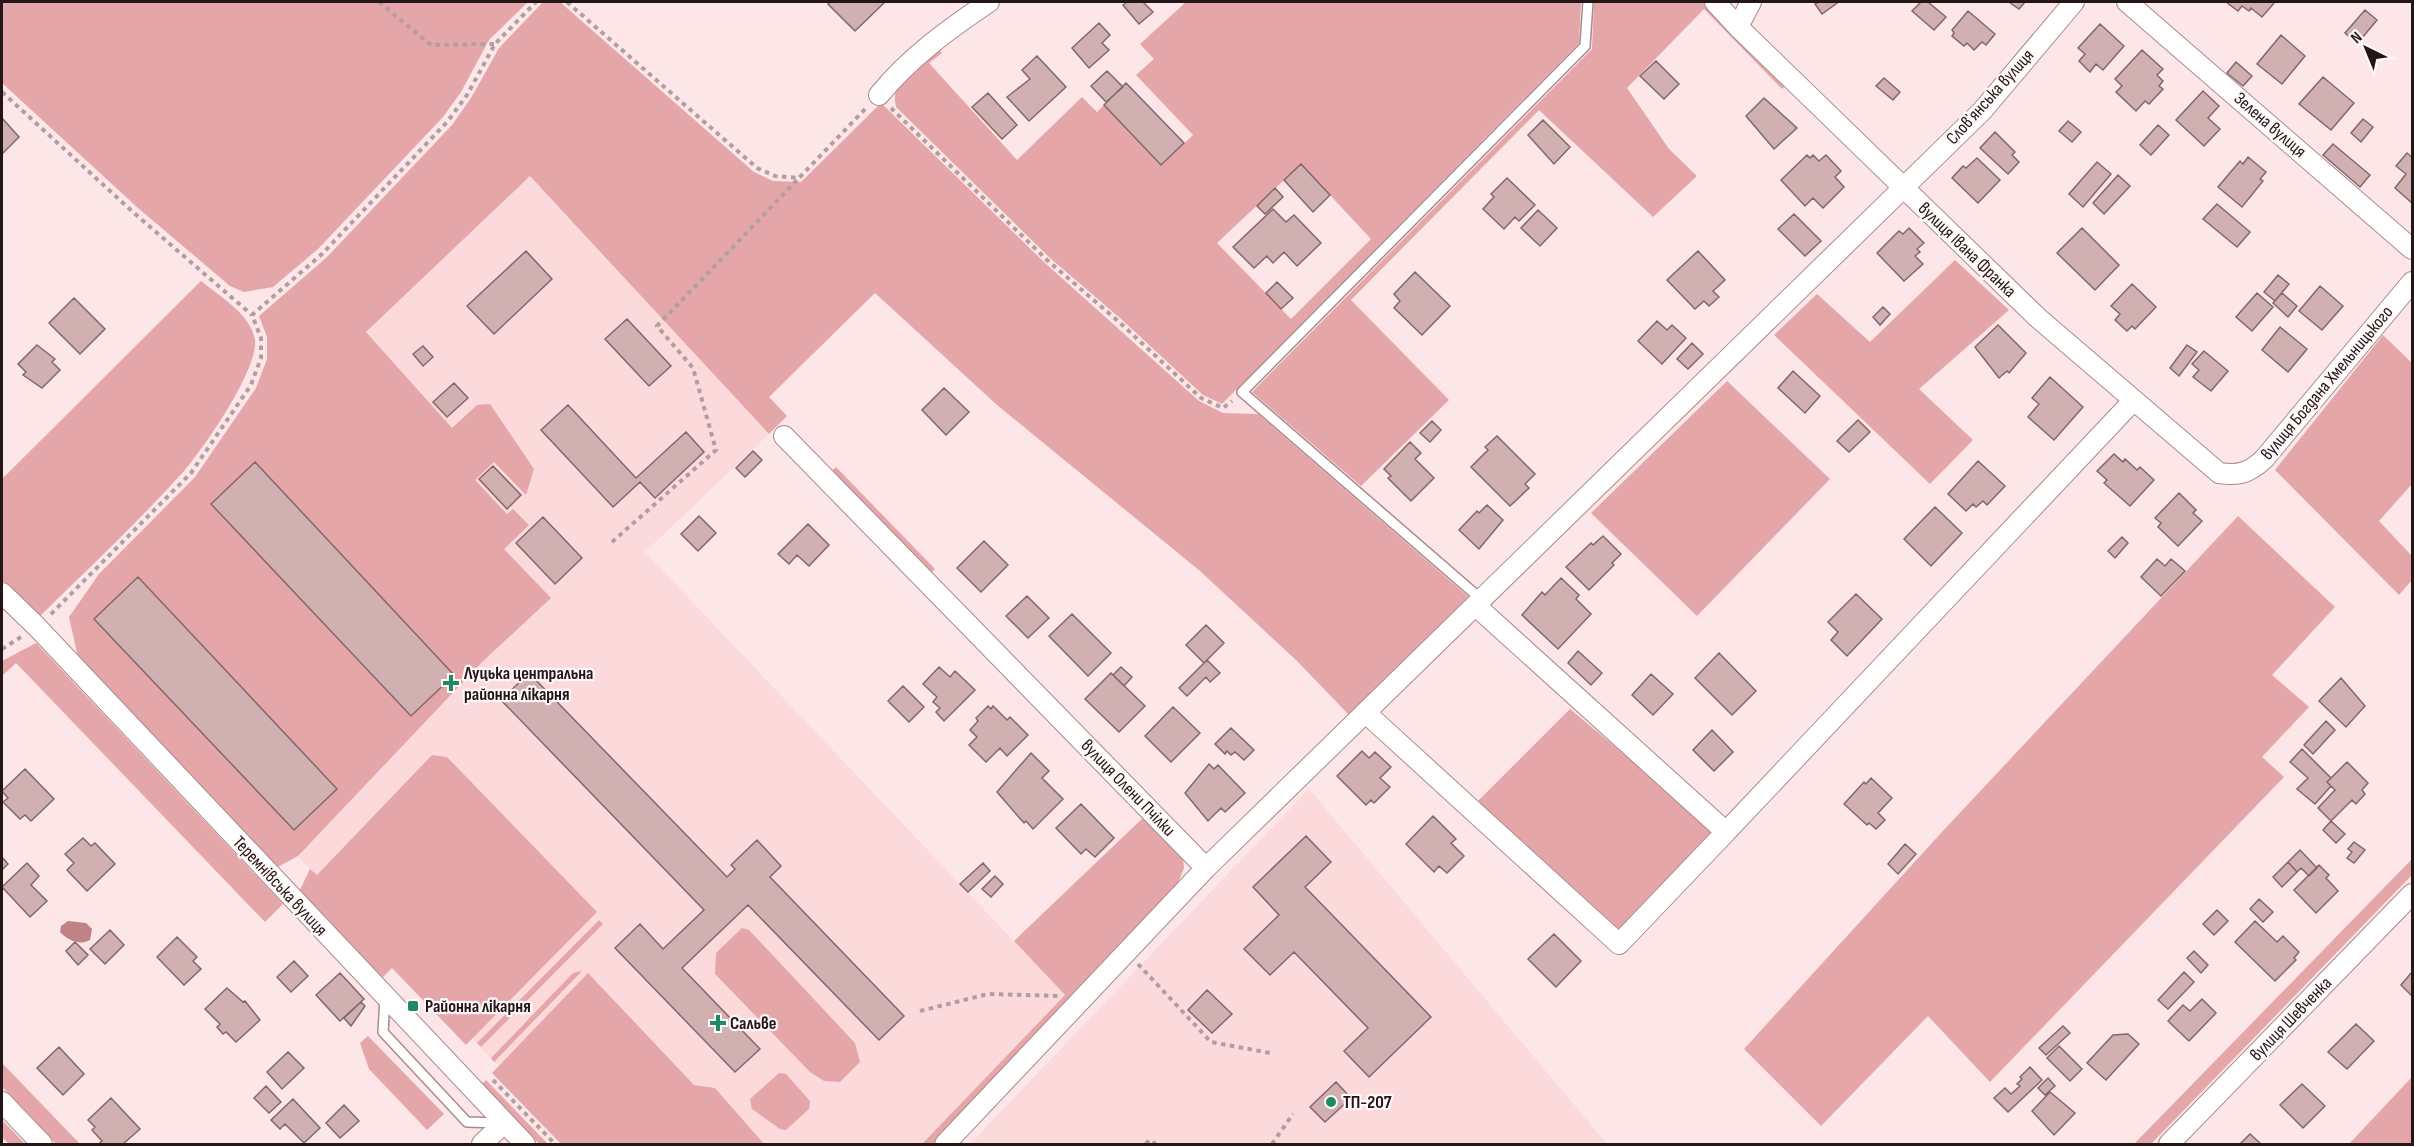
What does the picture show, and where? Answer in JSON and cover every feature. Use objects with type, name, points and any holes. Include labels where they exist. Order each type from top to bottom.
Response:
[{"type":"street","points":[[879,95],[900,69],[950,28],[989,2]]},
{"type":"street","name":"вулиця Івана Франка","points":[[1715,2],[1903,190],[2037,317],[2207,465],[2219,472],[2236,476]]},
{"type":"street","points":[[1738,27],[1751,2]]},
{"type":"street","name":"Словʼянська вулиця","points":[[1206,868],[1367,714],[1903,190],[1982,111],[2074,2]]},
{"type":"street","name":"Зелена вулиця","points":[[2127,2],[2412,249]]},
{"type":"street","name":"вулиця Богдана Хмельницького","points":[[2236,476],[2253,470],[2264,459],[2412,282]]},
{"type":"street","points":[[1367,714],[1619,944],[2133,401]]},
{"type":"street","name":"вулиця Олени Пчілки","points":[[784,436],[1206,868]]},
{"type":"street","name":"Теремнівська вулиця","points":[[2,593],[37,627],[525,1144]]},
{"type":"street","points":[[1479,603],[1726,832]]},
{"type":"street","points":[[945,1144],[1206,868]]},
{"type":"street","name":"вулиця Шевченка","points":[[2169,1144],[2412,894]]},
{"type":"street","points":[[2,1102],[42,1144]]},
{"type":"street","points":[[482,1144],[504,1123]]},
{"type":"lane","points":[[1479,603],[1242,392],[1585,46],[1588,2]]},
{"type":"path","points":[[379,2],[431,45],[495,44]]},
{"type":"path","points":[[252,315],[322,254],[448,121],[467,95],[495,44],[536,2]]},
{"type":"path","points":[[567,2],[757,168],[775,177],[799,178]]},
{"type":"path","points":[[2,92],[134,213],[252,315],[261,338],[261,358],[251,385],[197,464],[37,627]]},
{"type":"path","points":[[612,542],[716,450],[693,368],[657,326],[879,95],[1047,260],[1118,321],[1201,398],[1223,408],[1242,392]]},
{"type":"path","points":[[1128,953],[1211,1042],[1270,1053]]},
{"type":"path","points":[[920,1011],[988,994],[1065,995]]},
{"type":"path","points":[[492,1079],[555,1144]]},
{"type":"path","points":[[1272,1144],[1293,1114]]},
{"type":"path","points":[[1146,1144],[1149,1140],[1156,1144]]},
{"type":"shaded area","points":[[2,2],[528,2],[489,40],[461,92],[443,117],[318,249],[273,287],[244,292],[230,286],[138,208],[2,83]]},
{"type":"shaded area","points":[[543,2],[560,2],[754,172],[773,181],[801,182],[881,103],[1045,263],[1199,401],[1223,413],[1258,414],[1472,600],[1352,718],[1296,660],[1200,571],[997,405],[875,293],[769,397],[787,416],[769,434],[530,176],[366,332],[452,428],[477,405],[490,404],[534,469],[526,495],[494,462],[475,480],[507,514],[513,509],[529,525],[504,549],[551,598],[482,662],[298,856],[274,869],[79,662],[69,617],[99,574],[195,477],[256,388],[267,359],[267,337],[259,316],[326,258],[452,125],[471,98],[499,48]]},
{"type":"shaded area","points":[[1186,2],[1581,2],[1579,43],[1222,404],[1203,395],[1120,318],[1050,258],[896,107],[895,97],[901,81],[936,47],[942,53],[929,63],[1017,160],[1082,97],[1097,112],[1104,105],[1162,165],[1193,135],[1136,75],[1154,59],[1140,44]],"holes":[[[1301,164],[1371,239],[1291,319],[1217,243]]]},
{"type":"shaded area","points":[[1594,2],[1709,2],[1786,85],[1782,89],[1704,9],[1627,88],[1669,149],[1697,176],[1653,217],[1539,110],[1351,300],[1449,400],[1361,486],[1252,392],[1592,49]]},
{"type":"shaded area","name":"Луцька центральна районна лікарня","points":[[530,175],[769,434],[645,552],[1065,995],[922,1144],[573,1144],[69,617]]},
{"type":"shaded area","points":[[1955,260],[2009,310],[1919,389],[1973,440],[1930,484],[1774,335],[1817,294],[1870,342]]},
{"type":"shaded area","points":[[201,281],[233,306],[252,331],[255,340],[254,353],[239,389],[204,445],[184,471],[131,527],[38,618],[2,580],[2,479]]},
{"type":"shaded area","points":[[2383,335],[2412,363],[2412,484],[2379,521],[2412,556],[2412,580],[2399,595],[2275,470]]},
{"type":"shaded area","points":[[1727,381],[1830,479],[1697,616],[1591,513]]},
{"type":"shaded area","points":[[836,467],[935,569],[927,576],[828,475]]},
{"type":"shaded area","points":[[2238,516],[2335,607],[2272,675],[2309,707],[2262,757],[2284,777],[1990,1082],[1928,1016],[1821,1126],[1744,1049],[1941,833]]},
{"type":"shaded area","points":[[36,643],[283,904],[265,922],[16,663],[2,676],[2,661]]},
{"type":"shaded area","points":[[1570,709],[1716,831],[1620,931],[1477,802]]},
{"type":"shaded area","points":[[432,755],[447,757],[597,912],[466,1045],[392,968],[380,980],[298,894],[310,869],[317,875]]},
{"type":"shaded area","points":[[1309,789],[1607,1144],[970,1144]]},
{"type":"shaded area","points":[[1146,815],[1183,858],[1184,868],[1178,883],[1135,935],[937,1144],[922,1144],[1065,995],[1014,941]]},
{"type":"shaded area","points":[[2412,859],[2412,875],[2151,1144],[2134,1144]]},
{"type":"shaded area","points":[[599,920],[603,924],[481,1047],[477,1043]]},
{"type":"shaded area","points":[[68,921],[86,923],[92,929],[90,940],[78,942],[63,935],[60,932],[61,926]]},
{"type":"shaded area","points":[[742,928],[749,930],[855,1043],[860,1062],[840,1082],[824,1081],[810,1072],[715,974],[716,953]]},
{"type":"shaded area","points":[[582,971],[494,1062],[491,1058],[573,973]]},
{"type":"shaded area","points":[[588,973],[694,1085],[715,1088],[764,1144],[561,1144],[492,1073]]},
{"type":"shaded area","points":[[368,1036],[444,1114],[427,1130],[369,1069],[360,1043]]},
{"type":"shaded area","points":[[2,1063],[80,1144],[56,1144],[2,1087]]},
{"type":"shaded area","points":[[779,1073],[786,1074],[810,1101],[809,1109],[786,1130],[780,1129],[752,1109],[750,1099]]},
{"type":"shaded area","points":[[2412,1077],[2412,1144],[2349,1144]]},
{"type":"shaded area","points":[[486,1080],[548,1144],[539,1144],[482,1084]]},
{"type":"shaded area","points":[[2,1120],[25,1144],[9,1144],[2,1137]]},
{"type":"building","points":[[831,2],[885,2],[855,31],[828,4]]},
{"type":"building","points":[[1127,2],[1143,2],[1153,12],[1139,24],[1123,5]]},
{"type":"building","points":[[1819,2],[1837,3],[1822,14],[1815,4]]},
{"type":"building","points":[[1921,2],[1928,2],[1946,17],[1934,30],[1912,11]]},
{"type":"building","points":[[2009,2],[2025,2],[2019,9]]},
{"type":"building","points":[[2226,2],[2275,2],[2262,17],[2251,8],[2249,11],[2242,6],[2238,11]]},
{"type":"building","points":[[2365,10],[2377,20],[2357,44],[2345,33]]},
{"type":"building","points":[[1968,11],[1995,34],[1986,45],[1982,42],[1974,50],[1967,43],[1964,46],[1952,36],[1954,33],[1952,30]]},
{"type":"building","points":[[1099,23],[1110,35],[1102,43],[1109,50],[1089,68],[1072,48]]},
{"type":"building","points":[[2100,24],[2124,46],[2103,70],[2096,64],[2090,72],[2079,61],[2085,54],[2078,48]]},
{"type":"building","points":[[2281,35],[2305,56],[2282,84],[2257,64]]},
{"type":"building","points":[[2142,50],[2163,69],[2157,75],[2163,81],[2159,86],[2163,89],[2149,104],[2145,101],[2136,111],[2116,92],[2122,86],[2115,79]]},
{"type":"building","points":[[1037,56],[1066,87],[1029,121],[1007,97],[1030,79],[1022,70]]},
{"type":"building","points":[[1656,61],[1679,84],[1664,99],[1640,76]]},
{"type":"building","points":[[2236,62],[2252,76],[2243,86],[2227,73]]},
{"type":"building","points":[[1107,71],[1123,87],[1106,102],[1091,86]]},
{"type":"building","points":[[2323,77],[2354,103],[2331,130],[2299,104]]},
{"type":"building","points":[[1884,78],[1900,92],[1893,100],[1876,86]]},
{"type":"building","points":[[1126,83],[1184,143],[1161,165],[1104,105]]},
{"type":"building","points":[[2203,91],[2219,106],[2208,118],[2220,129],[2204,146],[2176,120]]},
{"type":"building","points":[[988,93],[1017,125],[1002,139],[972,107]]},
{"type":"building","points":[[1764,98],[1797,128],[1774,149],[1746,116]]},
{"type":"building","points":[[2,118],[19,137],[2,154]]},
{"type":"building","points":[[2363,119],[2373,127],[2361,142],[2351,133]]},
{"type":"building","points":[[1543,120],[1570,147],[1554,164],[1528,135]]},
{"type":"building","points":[[2068,121],[2081,132],[2072,142],[2059,131]]},
{"type":"building","points":[[2158,125],[2169,135],[2151,155],[2140,145]]},
{"type":"building","points":[[1995,132],[2015,152],[2012,155],[2019,162],[2008,174],[1980,148]]},
{"type":"building","points":[[2333,144],[2370,175],[2360,187],[2323,155]]},
{"type":"building","points":[[2407,153],[2412,157],[2412,203],[2395,188],[2406,174],[2396,166]]},
{"type":"building","points":[[1807,155],[1810,158],[1813,155],[1819,161],[1826,155],[1841,171],[1835,177],[1844,187],[1823,208],[1813,198],[1805,206],[1781,180]]},
{"type":"building","points":[[2248,157],[2266,172],[2260,179],[2263,181],[2242,207],[2218,187],[2240,161],[2243,164]]},
{"type":"building","points":[[1977,158],[2000,180],[1978,203],[1952,178],[1963,166],[1966,168]]},
{"type":"building","points":[[2097,162],[2111,174],[2083,207],[2069,194]]},
{"type":"building","points":[[1301,164],[1330,195],[1313,212],[1284,180]]},
{"type":"building","points":[[2118,175],[2130,186],[2104,214],[2093,203]]},
{"type":"building","points":[[1507,178],[1535,205],[1519,221],[1515,217],[1504,229],[1483,209],[1494,197],[1491,194]]},
{"type":"building","points":[[1275,188],[1283,197],[1265,214],[1257,206]]},
{"type":"building","points":[[2217,204],[2250,232],[2237,247],[2203,219]]},
{"type":"building","points":[[1273,209],[1286,222],[1294,215],[1321,243],[1297,266],[1284,252],[1273,263],[1267,256],[1254,268],[1233,247]]},
{"type":"building","points":[[1538,210],[1557,228],[1540,246],[1521,228]]},
{"type":"building","points":[[1794,214],[1821,241],[1805,256],[1778,229]]},
{"type":"building","points":[[1909,228],[1924,243],[1917,249],[1920,252],[1915,256],[1923,264],[1904,281],[1877,253],[1899,231],[1903,234]]},
{"type":"building","points":[[2082,228],[2119,265],[2095,290],[2057,253]]},
{"type":"building","points":[[526,251],[552,279],[494,334],[467,306]]},
{"type":"building","points":[[1698,251],[1725,280],[1713,291],[1719,297],[1709,306],[1704,301],[1695,309],[1667,280]]},
{"type":"building","points":[[1415,272],[1450,306],[1422,335],[1394,308],[1400,301],[1394,294]]},
{"type":"building","points":[[2278,275],[2289,284],[2275,301],[2264,292]]},
{"type":"building","points":[[1277,282],[1293,298],[1281,309],[1266,293]]},
{"type":"building","points":[[2132,284],[2156,307],[2135,329],[2132,326],[2127,331],[2115,320],[2120,314],[2111,306]]},
{"type":"building","points":[[2320,286],[2343,306],[2322,330],[2299,311]]},
{"type":"building","points":[[2257,293],[2273,307],[2252,331],[2236,317]]},
{"type":"building","points":[[2282,293],[2297,306],[2288,317],[2273,303]]},
{"type":"building","points":[[74,298],[105,329],[80,354],[49,323]]},
{"type":"building","points":[[1883,307],[1890,314],[1880,325],[1873,317]]},
{"type":"building","points":[[627,319],[671,366],[649,386],[605,339]]},
{"type":"building","points":[[1657,321],[1667,330],[1672,325],[1686,338],[1662,364],[1638,341]]},
{"type":"building","points":[[1998,325],[2026,353],[2009,373],[2007,371],[1999,378],[1975,347]]},
{"type":"building","points":[[2280,327],[2307,349],[2288,372],[2262,350]]},
{"type":"building","points":[[1692,343],[1703,354],[1688,369],[1677,359]]},
{"type":"building","points":[[37,345],[55,359],[52,362],[60,370],[42,388],[23,375],[26,372],[18,364]]},
{"type":"building","points":[[2187,345],[2197,352],[2179,376],[2170,368]]},
{"type":"building","points":[[423,346],[433,357],[423,366],[413,354]]},
{"type":"building","points":[[2204,351],[2228,371],[2211,391],[2193,377],[2199,370],[2192,364]]},
{"type":"building","points":[[1793,371],[1820,396],[1805,413],[1778,388]]},
{"type":"building","points":[[2050,377],[2083,407],[2054,440],[2028,417],[2039,404],[2032,398]]},
{"type":"building","points":[[454,383],[468,398],[447,417],[433,402]]},
{"type":"building","points":[[944,388],[969,412],[946,435],[922,410]]},
{"type":"building","points":[[568,405],[636,478],[686,432],[704,452],[655,498],[640,482],[613,507],[541,430]]},
{"type":"building","points":[[1858,420],[1870,432],[1849,452],[1837,441]]},
{"type":"building","points":[[1432,421],[1441,430],[1430,442],[1420,433]]},
{"type":"building","points":[[1497,436],[1535,474],[1525,484],[1529,488],[1510,506],[1471,467],[1488,450],[1485,447]]},
{"type":"building","points":[[1410,442],[1421,453],[1415,459],[1434,478],[1411,501],[1388,478],[1391,476],[1384,469]]},
{"type":"building","points":[[753,451],[762,460],[745,477],[736,468]]},
{"type":"building","points":[[2114,454],[2123,462],[2125,459],[2137,470],[2140,467],[2154,480],[2130,506],[2104,483],[2107,480],[2097,471]]},
{"type":"building","points":[[1978,461],[2005,486],[1987,505],[1983,501],[1976,507],[1973,504],[1966,511],[1948,494]]},
{"type":"building","points":[[255,462],[454,675],[411,716],[211,504]]},
{"type":"building","points":[[493,466],[521,495],[507,509],[479,479]]},
{"type":"building","points":[[2179,493],[2196,510],[2193,513],[2202,521],[2178,546],[2158,527],[2161,523],[2155,518]]},
{"type":"building","points":[[1487,505],[1503,520],[1479,549],[1459,530],[1477,511],[1479,513]]},
{"type":"building","points":[[1935,507],[1962,533],[1931,566],[1904,539]]},
{"type":"building","points":[[699,516],[716,533],[698,551],[681,534]]},
{"type":"building","points":[[543,517],[582,558],[555,584],[516,543]]},
{"type":"building","points":[[808,524],[829,545],[809,566],[797,555],[789,564],[778,554]]},
{"type":"building","points":[[1603,536],[1621,554],[1612,563],[1614,565],[1589,590],[1566,567],[1591,543],[1593,545]]},
{"type":"building","points":[[2122,537],[2128,543],[2115,558],[2108,551]]},
{"type":"building","points":[[984,541],[1008,565],[981,592],[957,568]]},
{"type":"building","points":[[2157,559],[2165,566],[2171,559],[2185,571],[2161,596],[2141,577]]},
{"type":"building","points":[[138,577],[337,789],[294,830],[94,619]]},
{"type":"building","points":[[1561,578],[1579,595],[1576,599],[1591,614],[1558,649],[1522,615],[1542,592],[1545,595]]},
{"type":"building","points":[[1856,594],[1882,619],[1847,656],[1831,640],[1838,632],[1828,622]]},
{"type":"building","points":[[1027,596],[1049,618],[1028,638],[1006,616]]},
{"type":"building","points":[[1072,614],[1111,653],[1088,676],[1049,636]]},
{"type":"building","points":[[1206,625],[1224,643],[1204,663],[1186,645]]},
{"type":"building","points":[[1578,651],[1602,673],[1591,685],[1568,663]]},
{"type":"building","points":[[1719,653],[1756,691],[1732,715],[1695,678]]},
{"type":"building","points":[[1207,660],[1220,673],[1210,682],[1206,677],[1187,696],[1179,688]]},
{"type":"building","points":[[939,667],[950,677],[955,671],[975,690],[944,721],[936,712],[940,708],[933,702],[937,697],[923,684]]},
{"type":"building","points":[[1121,667],[1132,677],[1124,686],[1113,675]]},
{"type":"building","points":[[529,673],[727,877],[735,869],[731,865],[757,840],[781,866],[770,877],[904,1016],[879,1040],[748,905],[682,968],[760,1049],[735,1072],[615,948],[640,924],[663,949],[704,910],[501,700]]},
{"type":"building","points":[[1111,673],[1145,706],[1119,732],[1085,699]]},
{"type":"building","points":[[1651,674],[1673,694],[1653,715],[1632,695]]},
{"type":"building","points":[[2341,678],[2365,706],[2346,727],[2319,701]]},
{"type":"building","points":[[903,686],[924,707],[909,722],[888,701]]},
{"type":"building","points":[[988,706],[991,709],[993,706],[1007,720],[1010,717],[1028,735],[1007,756],[1000,748],[986,762],[969,745],[977,737],[970,730],[978,721],[976,718]]},
{"type":"building","points":[[1173,707],[1200,733],[1171,762],[1145,736]]},
{"type":"building","points":[[2326,721],[2335,730],[2313,754],[2304,745]]},
{"type":"building","points":[[1231,728],[1254,750],[1244,760],[1235,752],[1231,755],[1227,751],[1225,754],[1215,744]]},
{"type":"building","points":[[1712,730],[1733,752],[1714,771],[1693,750]]},
{"type":"building","points":[[2302,749],[2331,778],[2327,782],[2331,786],[2315,804],[2297,789],[2308,778],[2290,762]]},
{"type":"building","points":[[1362,751],[1369,758],[1375,752],[1391,767],[1380,778],[1390,787],[1374,803],[1371,800],[1366,805],[1337,776]]},
{"type":"building","points":[[1031,753],[1049,771],[1042,778],[1063,799],[1033,829],[1026,821],[1024,823],[997,792]]},
{"type":"building","points":[[2347,762],[2368,783],[2362,790],[2365,794],[2356,804],[2352,800],[2331,821],[2318,808],[2335,790],[2327,782]]},
{"type":"building","points":[[1209,764],[1214,769],[1218,765],[1245,793],[1225,812],[1221,808],[1208,821],[1185,793]]},
{"type":"building","points":[[25,769],[54,799],[31,821],[25,815],[20,819],[3,802],[8,798],[2,791]]},
{"type":"building","points":[[1871,778],[1892,798],[1878,813],[1885,820],[1876,829],[1869,823],[1867,825],[1844,804],[1864,782],[1866,784]]},
{"type":"building","points":[[1081,804],[1114,838],[1095,857],[1086,849],[1081,854],[1056,828]]},
{"type":"building","points":[[1433,816],[1456,839],[1451,843],[1464,856],[1447,873],[1439,866],[1434,872],[1406,844]]},
{"type":"building","points":[[2331,821],[2345,834],[2336,843],[2323,830]]},
{"type":"building","points":[[1306,836],[1331,862],[1305,887],[1431,1017],[1369,1077],[1344,1051],[1368,1028],[1294,952],[1270,975],[1244,949],[1279,915],[1253,887]]},
{"type":"building","points":[[83,838],[91,846],[95,843],[115,864],[87,891],[67,870],[74,863],[65,854]]},
{"type":"building","points":[[2354,842],[2365,850],[2354,863],[2347,858],[2352,852],[2348,849]]},
{"type":"building","points":[[1905,844],[1916,854],[1898,874],[1888,864]]},
{"type":"building","points":[[2300,850],[2317,868],[2309,876],[2301,868],[2297,872],[2288,862]]},
{"type":"building","points":[[2,857],[8,864],[2,870]]},
{"type":"building","points":[[2288,862],[2297,872],[2282,887],[2273,877]]},
{"type":"building","points":[[27,863],[39,876],[31,885],[47,901],[30,917],[2,887]]},
{"type":"building","points":[[983,863],[990,871],[968,892],[960,884]]},
{"type":"building","points":[[2319,865],[2329,875],[2326,878],[2338,891],[2316,913],[2294,890]]},
{"type":"building","points":[[995,876],[1003,884],[991,897],[982,889]]},
{"type":"building","points":[[2259,899],[2273,912],[2263,922],[2250,909]]},
{"type":"building","points":[[2217,910],[2228,921],[2214,935],[2203,924]]},
{"type":"building","points":[[2255,921],[2277,942],[2283,936],[2299,952],[2294,958],[2296,960],[2275,981],[2235,942]]},
{"type":"building","points":[[110,930],[124,945],[105,964],[90,949]]},
{"type":"building","points":[[1554,934],[1581,961],[1556,987],[1528,959]]},
{"type":"building","points":[[177,937],[197,957],[193,961],[201,969],[184,985],[157,957]]},
{"type":"building","points":[[75,942],[88,955],[78,965],[66,951]]},
{"type":"building","points":[[2194,951],[2208,965],[2201,973],[2187,958]]},
{"type":"building","points":[[294,961],[308,976],[291,992],[277,977]]},
{"type":"building","points":[[2184,972],[2194,982],[2168,1009],[2158,1000]]},
{"type":"building","points":[[2412,972],[2412,996],[2401,985]]},
{"type":"building","points":[[340,973],[364,999],[340,1021],[316,995]]},
{"type":"building","points":[[227,988],[243,1002],[245,1001],[260,1020],[236,1042],[226,1032],[223,1034],[217,1027],[220,1024],[205,1009]]},
{"type":"building","points":[[1207,990],[1232,1014],[1212,1033],[1188,1010]]},
{"type":"building","points":[[2202,999],[2216,1013],[2189,1041],[2168,1021],[2183,1005],[2190,1011]]},
{"type":"building","points":[[361,1002],[365,1006],[351,1026],[344,1018]]},
{"type":"building","points":[[2356,1024],[2374,1041],[2347,1069],[2328,1052]]},
{"type":"building","points":[[2063,1026],[2070,1033],[2046,1055],[2039,1048]]},
{"type":"building","points":[[2128,1034],[2139,1044],[2106,1080],[2087,1063],[2113,1035]]},
{"type":"building","points":[[2059,1046],[2082,1069],[2070,1081],[2047,1058]]},
{"type":"building","points":[[59,1047],[84,1074],[63,1095],[37,1068]]},
{"type":"building","points":[[288,1052],[304,1068],[282,1089],[267,1072]]},
{"type":"building","points":[[2030,1067],[2042,1080],[2008,1112],[1994,1098],[2005,1088],[2011,1094],[2020,1086],[2017,1084],[2022,1079],[2020,1077]]},
{"type":"building","points":[[2048,1078],[2055,1086],[2045,1095],[2038,1088]]},
{"type":"building","name":"ТП-207","points":[[1336,1082],[1351,1098],[1325,1122],[1310,1107]]},
{"type":"building","points":[[2302,1084],[2325,1106],[2303,1128],[2280,1105]]},
{"type":"building","points":[[266,1086],[281,1102],[269,1113],[254,1098]]},
{"type":"building","points":[[2050,1092],[2075,1113],[2054,1135],[2032,1111]]},
{"type":"building","points":[[111,1098],[140,1129],[123,1144],[99,1144],[102,1141],[92,1130],[95,1127],[88,1120]]},
{"type":"building","points":[[293,1099],[320,1128],[304,1143],[285,1124],[280,1129],[271,1120]]},
{"type":"building","points":[[344,1105],[359,1121],[340,1138],[326,1123]]},
{"type":"building","points":[[2250,1134],[2261,1144],[2240,1144]]},
{"type":"place","name":"Луцька центральна районна лікарня","points":[[451,683]]},
{"type":"place","name":"Районна лікарня","points":[[413,1006]]},
{"type":"place","name":"Сальве","points":[[718,1023]]},
{"type":"place","name":"ТП-207","points":[[1331,1102]]}]
